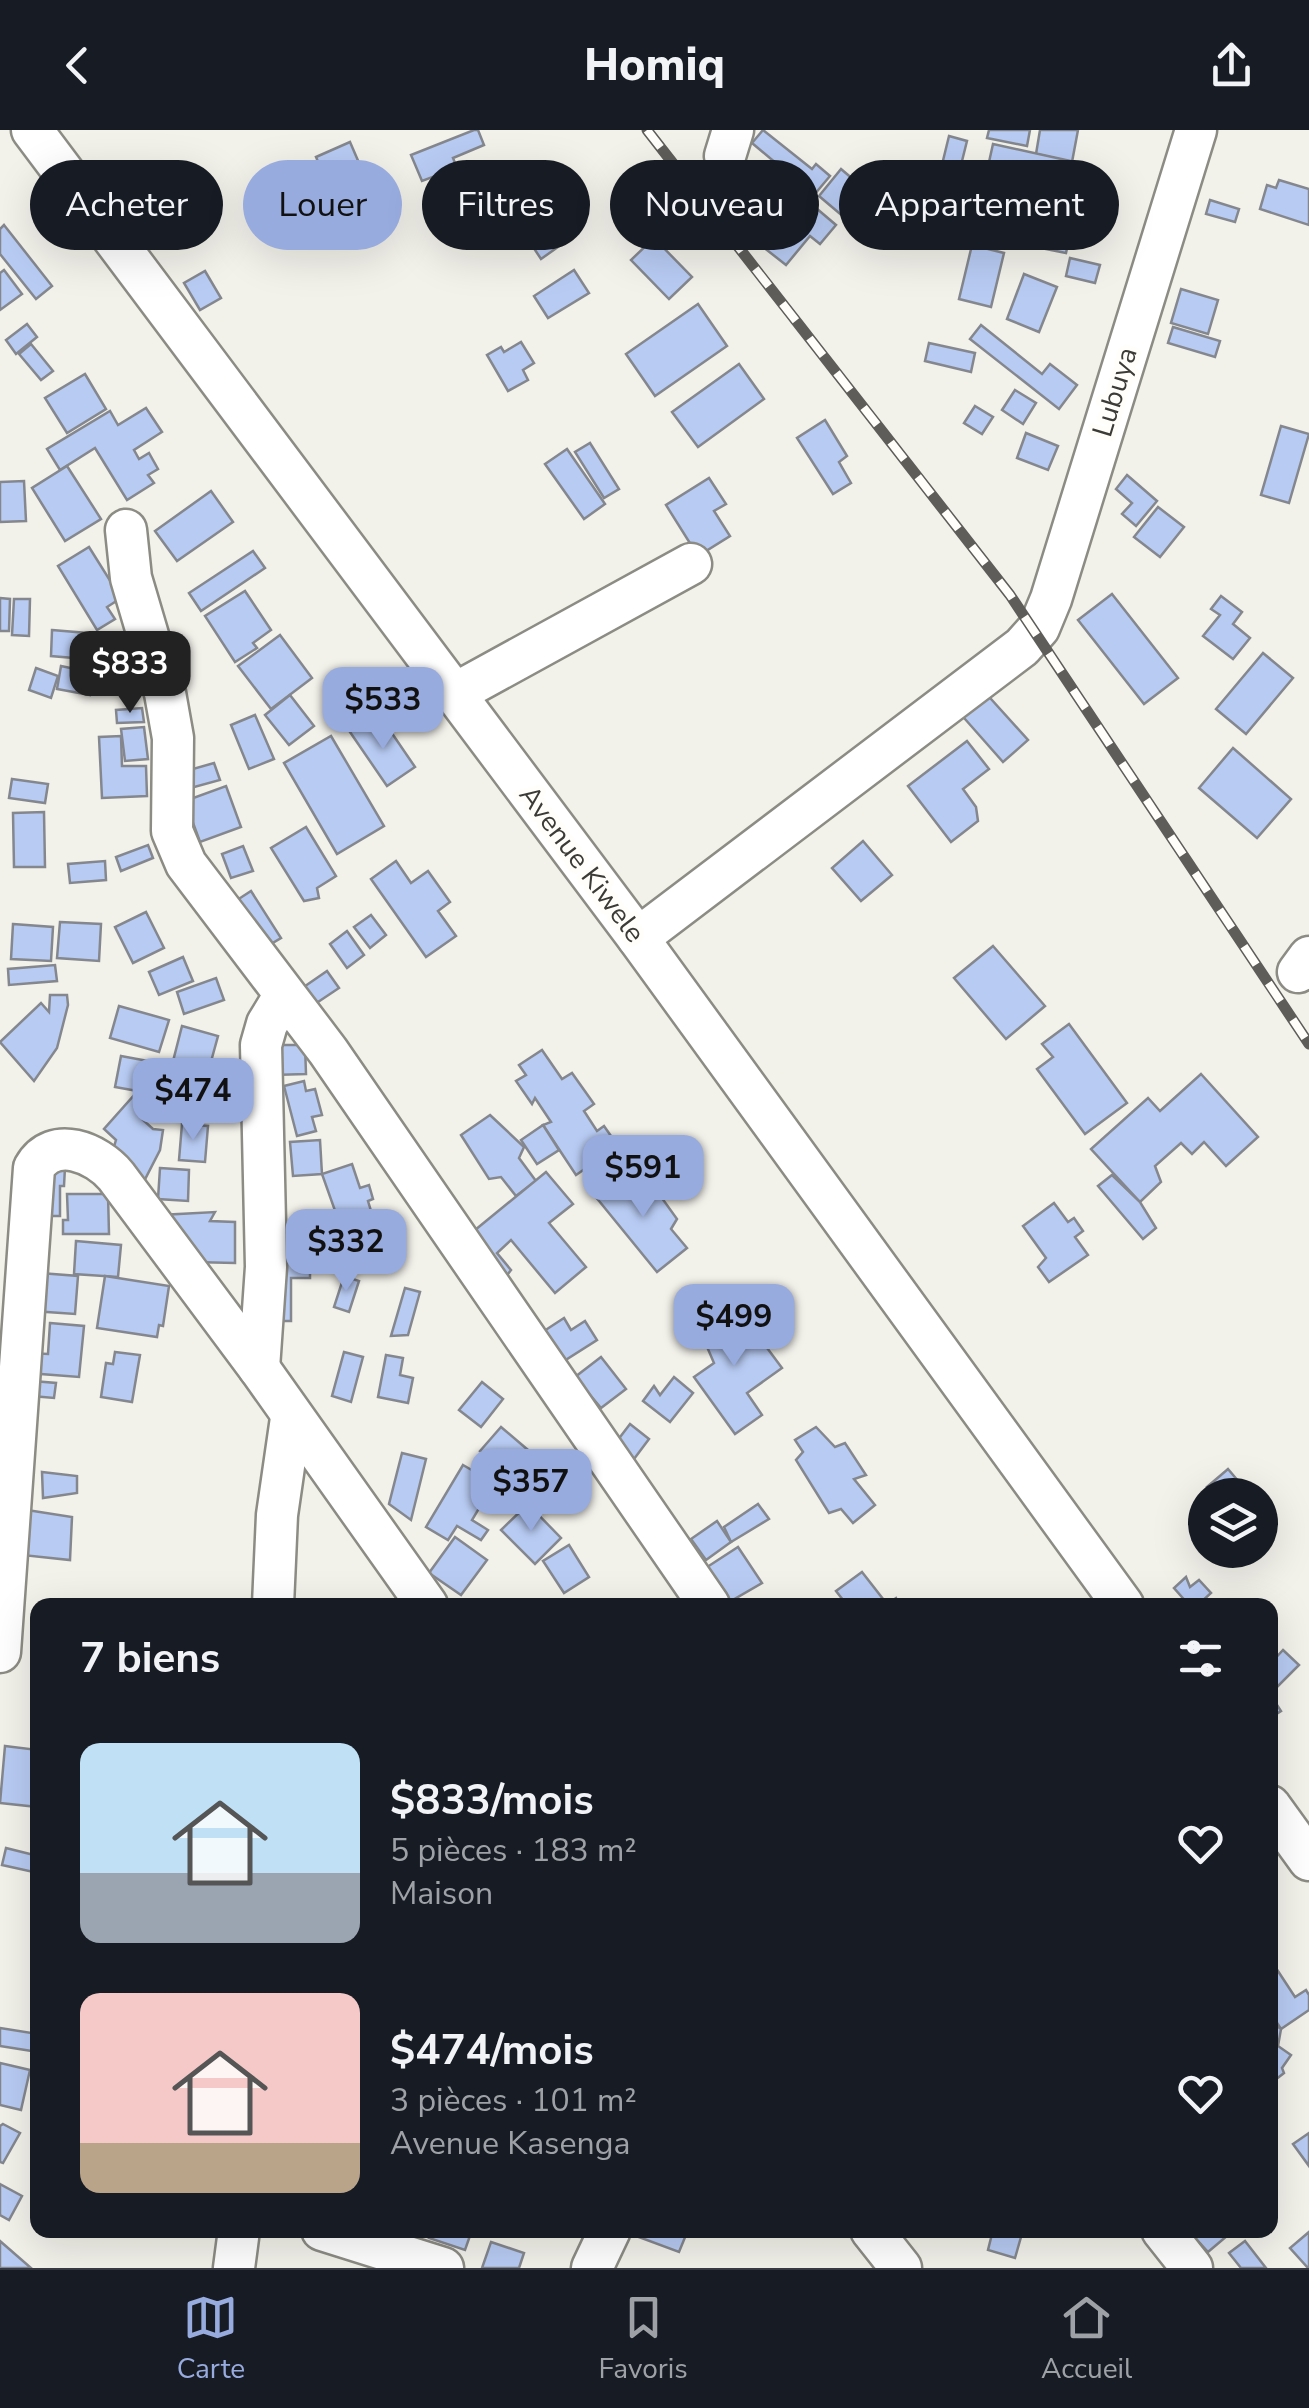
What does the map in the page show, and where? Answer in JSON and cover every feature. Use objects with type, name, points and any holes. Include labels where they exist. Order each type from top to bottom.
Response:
[{"type":"street","name":"Avenue Kiwele","points":[[32,130],[638,938],[1118,1598]]},
{"type":"street","name":"Lubuya","points":[[638,938],[1022,648],[1039,628],[1196,130]]},
{"type":"street","points":[[126,530],[131,578],[165,693],[170,723],[172,831],[186,864],[328,1051],[704,1598]]},
{"type":"street","points":[[454,694],[691,564]]},
{"type":"street","points":[[258,1368],[266,1267],[261,1045],[266,1024],[284,996]]},
{"type":"street","points":[[0,1652],[34,1168],[42,1157],[63,1149],[87,1153],[104,1162],[258,1368],[422,1598]]},
{"type":"street","points":[[273,1598],[278,1515],[291,1418]]},
{"type":"street","points":[[1278,1817],[1309,1860]]},
{"type":"street","points":[[234,2268],[238,2238]]},
{"type":"street","points":[[347,2238],[443,2268]]},
{"type":"street","points":[[592,2268],[606,2238]]},
{"type":"street","points":[[878,2238],[902,2268]]},
{"type":"street","points":[[1168,2238],[1192,2268]]},
{"type":"building","points":[[474,130],[478,130],[484,145],[454,160],[422,160],[422,181],[411,155]]},
{"type":"building","points":[[763,130],[801,160],[772,160],[752,143]]},
{"type":"building","points":[[989,130],[1030,130],[1027,146],[987,138]]},
{"type":"building","points":[[1040,130],[1078,130],[1072,160],[1036,154]]},
{"type":"building","points":[[949,136],[967,141],[962,160],[943,160]]},
{"type":"building","points":[[350,142],[358,160],[317,160],[316,157]]},
{"type":"building","points":[[993,144],[1066,160],[989,160]]},
{"type":"building","points":[[819,167],[830,176],[819,189]]},
{"type":"building","points":[[839,171],[839,213],[819,196]]},
{"type":"building","points":[[1279,180],[1309,189],[1309,225],[1260,209],[1267,185],[1276,188]]},
{"type":"building","points":[[1210,200],[1239,209],[1235,222],[1206,214]]},
{"type":"building","points":[[819,211],[836,225],[819,243]]},
{"type":"building","points":[[4,225],[52,286],[36,299],[0,254],[0,229]]},
{"type":"building","points":[[535,250],[554,250],[541,259]]},
{"type":"building","points":[[641,250],[666,250],[692,277],[669,299],[631,260]]},
{"type":"building","points":[[767,250],[798,250],[786,265]]},
{"type":"building","points":[[971,250],[1004,253],[991,307],[959,299]]},
{"type":"building","points":[[1070,258],[1100,265],[1095,283],[1066,276]]},
{"type":"building","points":[[4,270],[22,294],[0,310],[0,273]]},
{"type":"building","points":[[574,270],[589,293],[548,318],[534,296]]},
{"type":"building","points":[[205,271],[221,298],[200,310],[184,283]]},
{"type":"building","points":[[1024,274],[1057,287],[1039,332],[1007,319]]},
{"type":"building","points":[[1181,289],[1218,300],[1208,334],[1171,323]]},
{"type":"building","points":[[698,304],[727,346],[655,396],[626,354]]},
{"type":"building","points":[[27,324],[37,337],[16,354],[6,340]]},
{"type":"building","points":[[981,325],[1042,374],[1050,364],[1077,385],[1059,409],[970,339]]},
{"type":"building","points":[[1173,327],[1220,341],[1215,357],[1168,343]]},
{"type":"building","points":[[521,342],[534,363],[523,370],[528,380],[508,391],[487,355],[501,347],[504,352]]},
{"type":"building","points":[[929,343],[975,353],[971,372],[925,361]]},
{"type":"building","points":[[31,344],[53,371],[41,380],[19,354]]},
{"type":"building","points":[[739,364],[764,399],[698,447],[672,412]]},
{"type":"building","points":[[85,374],[106,409],[67,433],[45,398]]},
{"type":"building","points":[[1015,390],[1036,403],[1023,424],[1002,410]]},
{"type":"building","points":[[975,406],[993,417],[982,434],[964,423]]},
{"type":"building","points":[[146,408],[162,432],[134,450],[139,459],[149,453],[158,469],[148,475],[154,483],[127,500],[95,448],[60,470],[47,449],[110,411],[118,425]]},
{"type":"building","points":[[825,420],[847,456],[839,462],[851,483],[833,494],[797,438]]},
{"type":"building","points":[[1281,426],[1309,434],[1289,503],[1261,495]]},
{"type":"building","points":[[1026,433],[1058,446],[1048,470],[1017,458]]},
{"type":"building","points":[[590,443],[619,489],[604,498],[575,452]]},
{"type":"building","points":[[567,449],[605,504],[584,519],[545,464]]},
{"type":"building","points":[[67,466],[101,519],[65,541],[32,488]]},
{"type":"building","points":[[1127,475],[1157,501],[1136,526],[1122,514],[1132,503],[1116,489]]},
{"type":"building","points":[[709,478],[726,504],[714,511],[730,536],[698,556],[666,505]]},
{"type":"building","points":[[24,481],[26,521],[0,522],[0,482]]},
{"type":"building","points":[[211,491],[233,522],[177,561],[155,531]]},
{"type":"building","points":[[1158,507],[1184,527],[1160,557],[1134,537]]},
{"type":"building","points":[[89,547],[121,598],[107,607],[115,619],[97,630],[58,566]]},
{"type":"building","points":[[253,551],[265,568],[201,611],[189,593]]},
{"type":"building","points":[[245,591],[271,630],[253,643],[257,648],[235,662],[205,616]]},
{"type":"building","points":[[1112,594],[1178,678],[1144,704],[1078,620]]},
{"type":"building","points":[[1221,596],[1242,612],[1233,624],[1250,638],[1233,659],[1203,636],[1220,615],[1211,609]]},
{"type":"building","points":[[0,598],[10,599],[9,631],[0,631]]},
{"type":"building","points":[[14,599],[30,599],[29,636],[12,635]]},
{"type":"building","points":[[52,630],[99,634],[97,660],[51,656]]},
{"type":"building","points":[[280,635],[312,678],[271,709],[238,666]]},
{"type":"building","points":[[1263,653],[1293,678],[1246,734],[1216,709]]},
{"type":"building","points":[[61,666],[94,673],[90,695],[57,689]]},
{"type":"building","points":[[36,668],[58,676],[51,698],[29,690]]},
{"type":"building","points":[[982,689],[1028,740],[1003,762],[957,710]]},
{"type":"building","points":[[290,695],[314,726],[289,745],[265,715]]},
{"type":"building","points":[[142,708],[144,722],[117,723],[116,710]]},
{"type":"building","points":[[255,715],[274,759],[249,769],[231,725]]},
{"type":"building","points":[[367,720],[376,733],[387,726],[415,767],[387,786],[350,732]]},
{"type":"building","points":[[144,727],[148,759],[125,761],[121,729]]},
{"type":"building","points":[[121,736],[122,766],[146,766],[147,796],[102,798],[99,737]]},
{"type":"building","points":[[331,736],[384,826],[337,854],[284,763]]},
{"type":"building","points":[[967,741],[989,769],[963,789],[976,807],[978,821],[951,842],[908,786]]},
{"type":"building","points":[[1233,748],[1291,799],[1257,838],[1199,788]]},
{"type":"building","points":[[214,763],[220,780],[187,789],[182,772]]},
{"type":"building","points":[[12,779],[48,784],[45,803],[9,798]]},
{"type":"building","points":[[226,786],[241,827],[200,842],[185,801]]},
{"type":"building","points":[[44,812],[45,867],[14,867],[13,813]]},
{"type":"building","points":[[306,827],[336,876],[317,888],[319,898],[304,901],[271,848]]},
{"type":"building","points":[[863,841],[892,875],[861,901],[832,868]]},
{"type":"building","points":[[148,845],[153,858],[121,871],[116,857]]},
{"type":"building","points":[[243,846],[253,871],[231,878],[222,854]]},
{"type":"building","points":[[105,861],[106,880],[70,883],[68,864]]},
{"type":"building","points":[[396,861],[411,883],[428,871],[450,902],[438,911],[456,936],[426,957],[371,879]]},
{"type":"building","points":[[251,891],[281,938],[264,948],[234,902]]},
{"type":"building","points":[[146,912],[164,948],[133,963],[115,927]]},
{"type":"building","points":[[371,915],[386,935],[370,948],[354,927]]},
{"type":"building","points":[[60,922],[101,924],[99,961],[57,958]]},
{"type":"building","points":[[13,924],[53,927],[51,961],[11,959]]},
{"type":"building","points":[[347,931],[364,955],[347,968],[330,944]]},
{"type":"building","points":[[993,946],[1045,1006],[1006,1039],[954,978]]},
{"type":"building","points":[[183,957],[193,981],[159,995],[149,972]]},
{"type":"building","points":[[55,965],[57,981],[9,985],[8,969]]},
{"type":"building","points":[[327,971],[339,988],[306,1010],[295,993]]},
{"type":"building","points":[[216,978],[224,1000],[184,1014],[177,992]]},
{"type":"building","points":[[50,995],[67,995],[68,1005],[57,1048],[34,1081],[0,1042],[41,1003],[49,1012]]},
{"type":"building","points":[[119,1006],[169,1020],[159,1052],[110,1038]]},
{"type":"building","points":[[1069,1024],[1127,1103],[1085,1134],[1037,1069],[1053,1057],[1042,1044]]},
{"type":"building","points":[[182,1026],[218,1036],[204,1087],[169,1077]]},
{"type":"building","points":[[273,1045],[305,1045],[306,1074],[273,1075]]},
{"type":"building","points":[[542,1050],[562,1079],[572,1073],[594,1104],[584,1111],[597,1131],[604,1126],[618,1146],[576,1175],[543,1125],[551,1122],[535,1098],[532,1104],[516,1081],[526,1075],[519,1065]]},
{"type":"building","points":[[121,1056],[148,1061],[143,1092],[115,1087]]},
{"type":"building","points":[[1201,1074],[1258,1137],[1226,1166],[1204,1142],[1192,1154],[1181,1143],[1155,1166],[1161,1182],[1140,1202],[1091,1149],[1148,1098],[1160,1111]]},
{"type":"building","points":[[304,1081],[306,1091],[315,1089],[322,1115],[312,1117],[316,1131],[297,1136],[284,1086]]},
{"type":"building","points":[[136,1093],[155,1107],[143,1120],[153,1129],[163,1130],[160,1150],[140,1189],[113,1150],[116,1140],[104,1129]]},
{"type":"building","points":[[490,1115],[524,1147],[519,1158],[536,1181],[516,1196],[501,1177],[489,1179],[461,1135]]},
{"type":"building","points":[[182,1124],[208,1126],[205,1162],[179,1160]]},
{"type":"building","points":[[543,1125],[559,1150],[537,1164],[521,1140]]},
{"type":"building","points":[[320,1140],[322,1174],[293,1176],[290,1142]]},
{"type":"building","points":[[352,1164],[360,1188],[369,1185],[371,1211],[339,1222],[322,1174]]},
{"type":"building","points":[[40,1167],[65,1167],[64,1186],[60,1186],[60,1216],[39,1216]]},
{"type":"building","points":[[160,1168],[189,1170],[188,1201],[158,1199]]},
{"type":"building","points":[[546,1172],[573,1204],[549,1223],[586,1267],[555,1293],[511,1240],[497,1253],[511,1270],[505,1278],[469,1235]]},
{"type":"building","points":[[626,1172],[646,1197],[654,1187],[677,1219],[671,1229],[687,1248],[657,1272],[595,1196]]},
{"type":"building","points":[[1112,1175],[1140,1202],[1156,1228],[1143,1239],[1098,1186]]},
{"type":"building","points":[[67,1194],[108,1194],[109,1234],[63,1234],[63,1220],[68,1220]]},
{"type":"building","points":[[1054,1203],[1068,1222],[1074,1218],[1083,1231],[1075,1237],[1088,1255],[1049,1282],[1038,1267],[1046,1258],[1023,1226]]},
{"type":"building","points":[[215,1212],[210,1221],[235,1222],[235,1263],[192,1262],[161,1215]]},
{"type":"building","points":[[340,1230],[360,1231],[360,1248],[393,1249],[393,1263],[338,1260]]},
{"type":"building","points":[[76,1241],[121,1245],[118,1277],[74,1274]]},
{"type":"building","points":[[277,1262],[310,1263],[310,1278],[291,1278],[291,1321],[276,1321]]},
{"type":"building","points":[[40,1273],[78,1276],[75,1314],[33,1311]]},
{"type":"building","points":[[105,1276],[169,1286],[163,1326],[159,1325],[157,1337],[97,1328]]},
{"type":"building","points":[[344,1276],[359,1281],[349,1312],[334,1307]]},
{"type":"building","points":[[405,1288],[420,1292],[408,1335],[391,1336]]},
{"type":"building","points":[[724,1308],[742,1331],[750,1325],[782,1368],[747,1393],[762,1415],[735,1434],[694,1377],[714,1363],[698,1326]]},
{"type":"building","points":[[564,1318],[571,1330],[585,1321],[597,1340],[564,1361],[544,1331]]},
{"type":"building","points":[[50,1323],[84,1326],[79,1377],[28,1373],[30,1353],[48,1354]]},
{"type":"building","points":[[115,1352],[140,1355],[132,1402],[101,1397],[106,1363],[113,1364]]},
{"type":"building","points":[[344,1352],[363,1357],[351,1402],[332,1396]]},
{"type":"building","points":[[386,1355],[403,1358],[400,1375],[413,1378],[408,1403],[378,1397]]},
{"type":"building","points":[[601,1357],[626,1389],[601,1408],[575,1377]]},
{"type":"building","points":[[674,1377],[693,1393],[670,1422],[643,1401],[654,1386],[660,1395]]},
{"type":"building","points":[[33,1381],[56,1383],[54,1398],[32,1396]]},
{"type":"building","points":[[482,1382],[503,1399],[481,1427],[459,1410]]},
{"type":"building","points":[[630,1424],[649,1439],[634,1459],[614,1445]]},
{"type":"building","points":[[501,1427],[528,1450],[507,1474],[480,1451]]},
{"type":"building","points":[[816,1427],[835,1447],[845,1443],[866,1475],[854,1479],[875,1505],[853,1523],[841,1509],[829,1513],[796,1460],[803,1452],[795,1440]]},
{"type":"building","points":[[402,1453],[426,1459],[411,1520],[389,1504]]},
{"type":"building","points":[[463,1465],[494,1483],[472,1520],[488,1530],[481,1540],[457,1526],[448,1540],[426,1527]]},
{"type":"building","points":[[1228,1469],[1236,1478],[1218,1478]]},
{"type":"building","points":[[42,1472],[77,1476],[77,1493],[43,1498]]},
{"type":"building","points":[[528,1504],[561,1538],[535,1564],[501,1530]]},
{"type":"building","points":[[758,1504],[769,1519],[731,1542],[724,1527]]},
{"type":"building","points":[[27,1510],[72,1517],[70,1560],[22,1555]]},
{"type":"building","points":[[717,1521],[731,1542],[706,1560],[691,1539]]},
{"type":"building","points":[[455,1537],[487,1560],[461,1595],[429,1573]]},
{"type":"building","points":[[569,1545],[589,1577],[564,1593],[543,1561]]},
{"type":"building","points":[[738,1547],[762,1583],[736,1598],[719,1598],[701,1571]]},
{"type":"building","points":[[862,1572],[882,1598],[842,1598],[836,1591]]},
{"type":"building","points":[[1186,1577],[1190,1587],[1199,1580],[1211,1593],[1206,1598],[1183,1598],[1174,1588]]},
{"type":"building","points":[[1283,1650],[1299,1665],[1278,1686],[1278,1655]]},
{"type":"building","points":[[5,1746],[30,1749],[30,1806],[0,1803]]},
{"type":"building","points":[[6,1848],[30,1854],[30,1871],[2,1865]]},
{"type":"building","points":[[1278,1971],[1295,1997],[1306,1990],[1309,1995],[1309,2010],[1281,2029]]},
{"type":"building","points":[[0,2028],[30,2033],[30,2051],[0,2046]]},
{"type":"building","points":[[1278,2046],[1291,2055],[1282,2068],[1284,2073],[1278,2078]]},
{"type":"building","points":[[0,2063],[30,2070],[21,2110],[0,2105]]},
{"type":"building","points":[[0,2126],[20,2133],[3,2163]]},
{"type":"building","points":[[1309,2133],[1309,2166],[1293,2144]]},
{"type":"building","points":[[0,2184],[22,2196],[9,2220],[0,2215]]},
{"type":"building","points":[[1309,2232],[1309,2268],[1308,2268],[1290,2248]]},
{"type":"building","points":[[429,2238],[469,2238],[465,2250]]},
{"type":"building","points":[[641,2238],[685,2238],[679,2252]]},
{"type":"building","points":[[991,2238],[1021,2238],[1015,2258],[988,2250]]},
{"type":"building","points":[[1195,2238],[1225,2238],[1208,2252]]},
{"type":"building","points":[[0,2241],[31,2268],[0,2268]]},
{"type":"building","points":[[1245,2241],[1266,2268],[1241,2268],[1229,2253]]},
{"type":"building","points":[[491,2242],[524,2253],[519,2268],[482,2268]]},
{"type":"railway","points":[[647,130],[1010,595],[1309,1044]]}]
